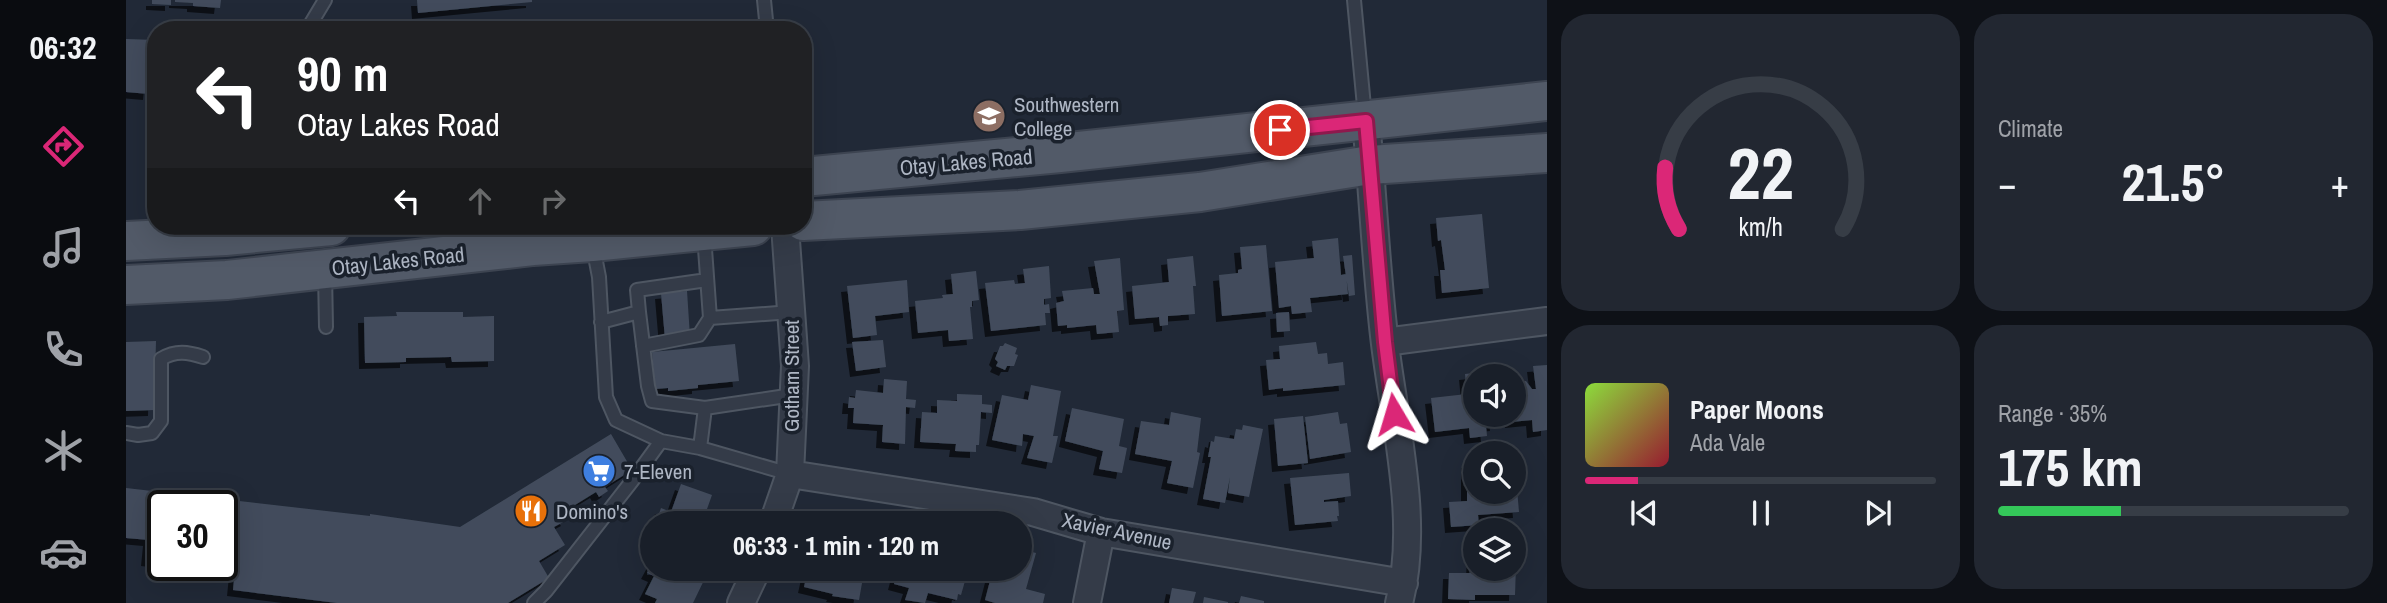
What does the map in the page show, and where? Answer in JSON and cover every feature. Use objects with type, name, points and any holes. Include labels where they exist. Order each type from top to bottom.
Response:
[{"type":"main road","name":"Otay Lakes Road","points":[[812,176],[1547,101]]},
{"type":"main road","points":[[812,220],[1034,208],[1200,192],[1370,165],[1547,153]]},
{"type":"main road","name":"Otay Lakes Road","points":[[126,241],[231,235]]},
{"type":"main road","name":"Otay Lakes Road","points":[[126,285],[227,280],[533,246],[667,235]]},
{"type":"street","points":[[1366,121],[1385,342],[1408,522],[1401,593]]},
{"type":"street","name":"Gotham Street","points":[[777,511],[789,474],[795,366],[786,235]]},
{"type":"street","points":[[1385,342],[1547,321]]},
{"type":"street","name":"Xavier Avenue","points":[[789,474],[1033,512],[1101,532],[1401,593]]},
{"type":"street","points":[[1087,603],[1101,532]]},
{"type":"street","points":[[741,603],[751,581]]},
{"type":"lane","points":[[312,21],[325,0]]},
{"type":"lane","points":[[764,0],[766,21]]},
{"type":"lane","points":[[1354,0],[1366,121]]},
{"type":"lane","points":[[643,346],[699,335],[710,318],[704,235]]},
{"type":"lane","points":[[592,243],[598,277],[606,397],[616,420],[661,441],[700,448],[789,474]]},
{"type":"lane","points":[[325,269],[326,327]]},
{"type":"lane","points":[[707,280],[637,290],[652,401],[705,408],[793,395]]},
{"type":"lane","points":[[601,323],[639,312]]},
{"type":"lane","points":[[710,318],[791,312]]},
{"type":"lane","points":[[126,433],[152,433],[161,421],[161,359],[170,354],[187,352],[203,357]]},
{"type":"lane","points":[[700,448],[705,408]]},
{"type":"lane","points":[[534,603],[661,441]]},
{"type":"building","points":[[152,0],[171,0],[171,5],[152,4]]},
{"type":"building","points":[[175,0],[221,0],[220,8],[193,6],[193,3]]},
{"type":"building","points":[[417,0],[532,0],[532,2],[418,13]]},
{"type":"building","points":[[126,39],[147,40],[147,94],[126,92]]},
{"type":"building","points":[[1482,214],[1489,288],[1442,293],[1440,270],[1445,270],[1436,218]]},
{"type":"building","points":[[1338,238],[1341,275],[1346,274],[1348,294],[1310,298],[1312,312],[1292,314],[1291,306],[1279,308],[1275,262],[1314,258],[1312,241]]},
{"type":"building","points":[[1266,245],[1272,311],[1222,316],[1219,275],[1238,273],[1238,270],[1242,269],[1240,247]]},
{"type":"building","points":[[1352,255],[1355,295],[1349,296],[1343,256]]},
{"type":"building","points":[[1193,256],[1195,314],[1168,316],[1168,325],[1160,326],[1159,317],[1135,319],[1132,286],[1169,282],[1167,259]]},
{"type":"building","points":[[1120,258],[1124,310],[1117,311],[1119,332],[1097,334],[1096,325],[1067,328],[1067,325],[1058,326],[1056,303],[1064,301],[1062,291],[1093,288],[1094,294],[1100,294],[1094,261]]},
{"type":"building","points":[[1049,266],[1051,298],[1044,299],[1044,305],[1049,304],[1050,313],[1045,313],[1046,325],[991,331],[985,283],[1014,280],[1015,284],[1025,283],[1023,269]]},
{"type":"building","points":[[976,271],[979,300],[972,301],[970,307],[973,339],[949,341],[948,330],[918,333],[915,301],[943,298],[942,295],[953,294],[951,274]]},
{"type":"building","points":[[907,280],[909,312],[875,316],[877,335],[853,338],[847,286]]},
{"type":"building","points":[[687,291],[690,337],[665,339],[661,293]]},
{"type":"building","points":[[396,312],[463,312],[463,317],[494,316],[494,361],[452,362],[451,357],[406,358],[406,362],[365,363],[364,317],[397,316]]},
{"type":"building","points":[[1289,312],[1290,331],[1277,332],[1276,313]]},
{"type":"building","points":[[883,340],[886,367],[856,371],[852,342]]},
{"type":"building","points":[[156,341],[154,410],[126,411],[126,342]]},
{"type":"building","points":[[1316,342],[1318,354],[1327,353],[1328,364],[1343,362],[1345,385],[1269,390],[1266,360],[1280,359],[1279,346]]},
{"type":"building","points":[[1005,343],[1017,348],[1015,354],[1018,355],[1014,366],[1007,366],[1005,370],[996,366],[998,362],[995,359],[1000,346]]},
{"type":"building","points":[[735,344],[739,381],[668,391],[668,388],[655,389],[652,352]]},
{"type":"building","points":[[1547,365],[1547,430],[1533,432],[1532,420],[1526,421],[1526,381],[1532,389],[1536,389],[1533,366]]},
{"type":"building","points":[[884,379],[907,381],[906,399],[916,400],[915,408],[906,407],[905,444],[882,442],[883,425],[853,423],[854,408],[848,408],[849,397],[855,398],[856,390],[883,393]]},
{"type":"building","points":[[1031,385],[1061,391],[1053,436],[1058,436],[1052,463],[1027,458],[1034,436],[1023,434],[1022,446],[992,440],[1002,395],[1028,400]]},
{"type":"building","points":[[957,394],[982,395],[982,404],[992,405],[992,413],[981,412],[979,445],[976,445],[976,452],[955,451],[956,444],[920,442],[922,412],[937,413],[937,400],[957,401]]},
{"type":"building","points":[[1463,394],[1463,427],[1486,427],[1487,436],[1470,438],[1469,428],[1435,432],[1431,398]]},
{"type":"building","points":[[1072,408],[1124,419],[1119,446],[1127,448],[1122,473],[1099,469],[1103,451],[1065,441]]},
{"type":"building","points":[[1171,412],[1201,418],[1197,452],[1200,453],[1193,488],[1167,483],[1172,461],[1135,454],[1141,421],[1169,425]]},
{"type":"building","points":[[1338,412],[1340,424],[1347,423],[1351,452],[1310,459],[1305,417]]},
{"type":"building","points":[[1303,416],[1308,463],[1278,466],[1274,419]]},
{"type":"building","points":[[1243,425],[1263,429],[1249,497],[1228,493],[1230,477],[1225,503],[1203,499],[1211,457],[1208,457],[1211,441],[1214,442],[1215,436],[1234,439],[1236,429],[1242,430]]},
{"type":"building","points":[[611,434],[632,470],[605,487],[608,491],[599,497],[596,492],[562,513],[567,520],[554,527],[565,545],[539,561],[549,578],[508,603],[337,603],[233,590],[234,581],[238,581],[238,501],[370,514],[460,527]]},
{"type":"building","points":[[1349,473],[1351,496],[1324,500],[1338,501],[1338,521],[1295,525],[1290,478]]},
{"type":"building","points":[[681,484],[712,495],[706,511],[671,511]]},
{"type":"building","points":[[126,488],[147,490],[147,540],[126,538]]},
{"type":"building","points":[[1449,502],[1518,504],[1519,512],[1463,518],[1463,526],[1451,527]]},
{"type":"building","points":[[1032,552],[1036,553],[1032,567]]},
{"type":"building","points":[[1449,573],[1463,573],[1463,581],[1515,581],[1515,595],[1475,595],[1475,600],[1448,599]]},
{"type":"building","points":[[652,581],[704,581],[693,603],[655,603],[657,599],[645,594]]},
{"type":"building","points":[[805,581],[862,583],[859,600],[832,596],[833,594],[804,587]]},
{"type":"building","points":[[895,581],[965,581],[957,600],[928,593],[925,603],[905,600],[909,588],[894,584]]},
{"type":"building","points":[[990,581],[1028,581],[1026,589],[1045,594],[1043,603],[995,603],[985,600]]},
{"type":"building","points":[[1172,588],[1196,592],[1193,603],[1169,603]]},
{"type":"building","points":[[1241,596],[1264,601],[1264,603],[1239,603]]},
{"type":"building","points":[[1204,597],[1228,602],[1228,603],[1203,603]]},
{"type":"place","name":"Southwestern College","points":[[989,116]]},
{"type":"place","name":"7-Eleven","points":[[599,471]]},
{"type":"place","name":"Domino's","points":[[531,511]]},
{"type":"route","points":[[1280,130],[1366,121],[1385,342],[1394,414]]}]
